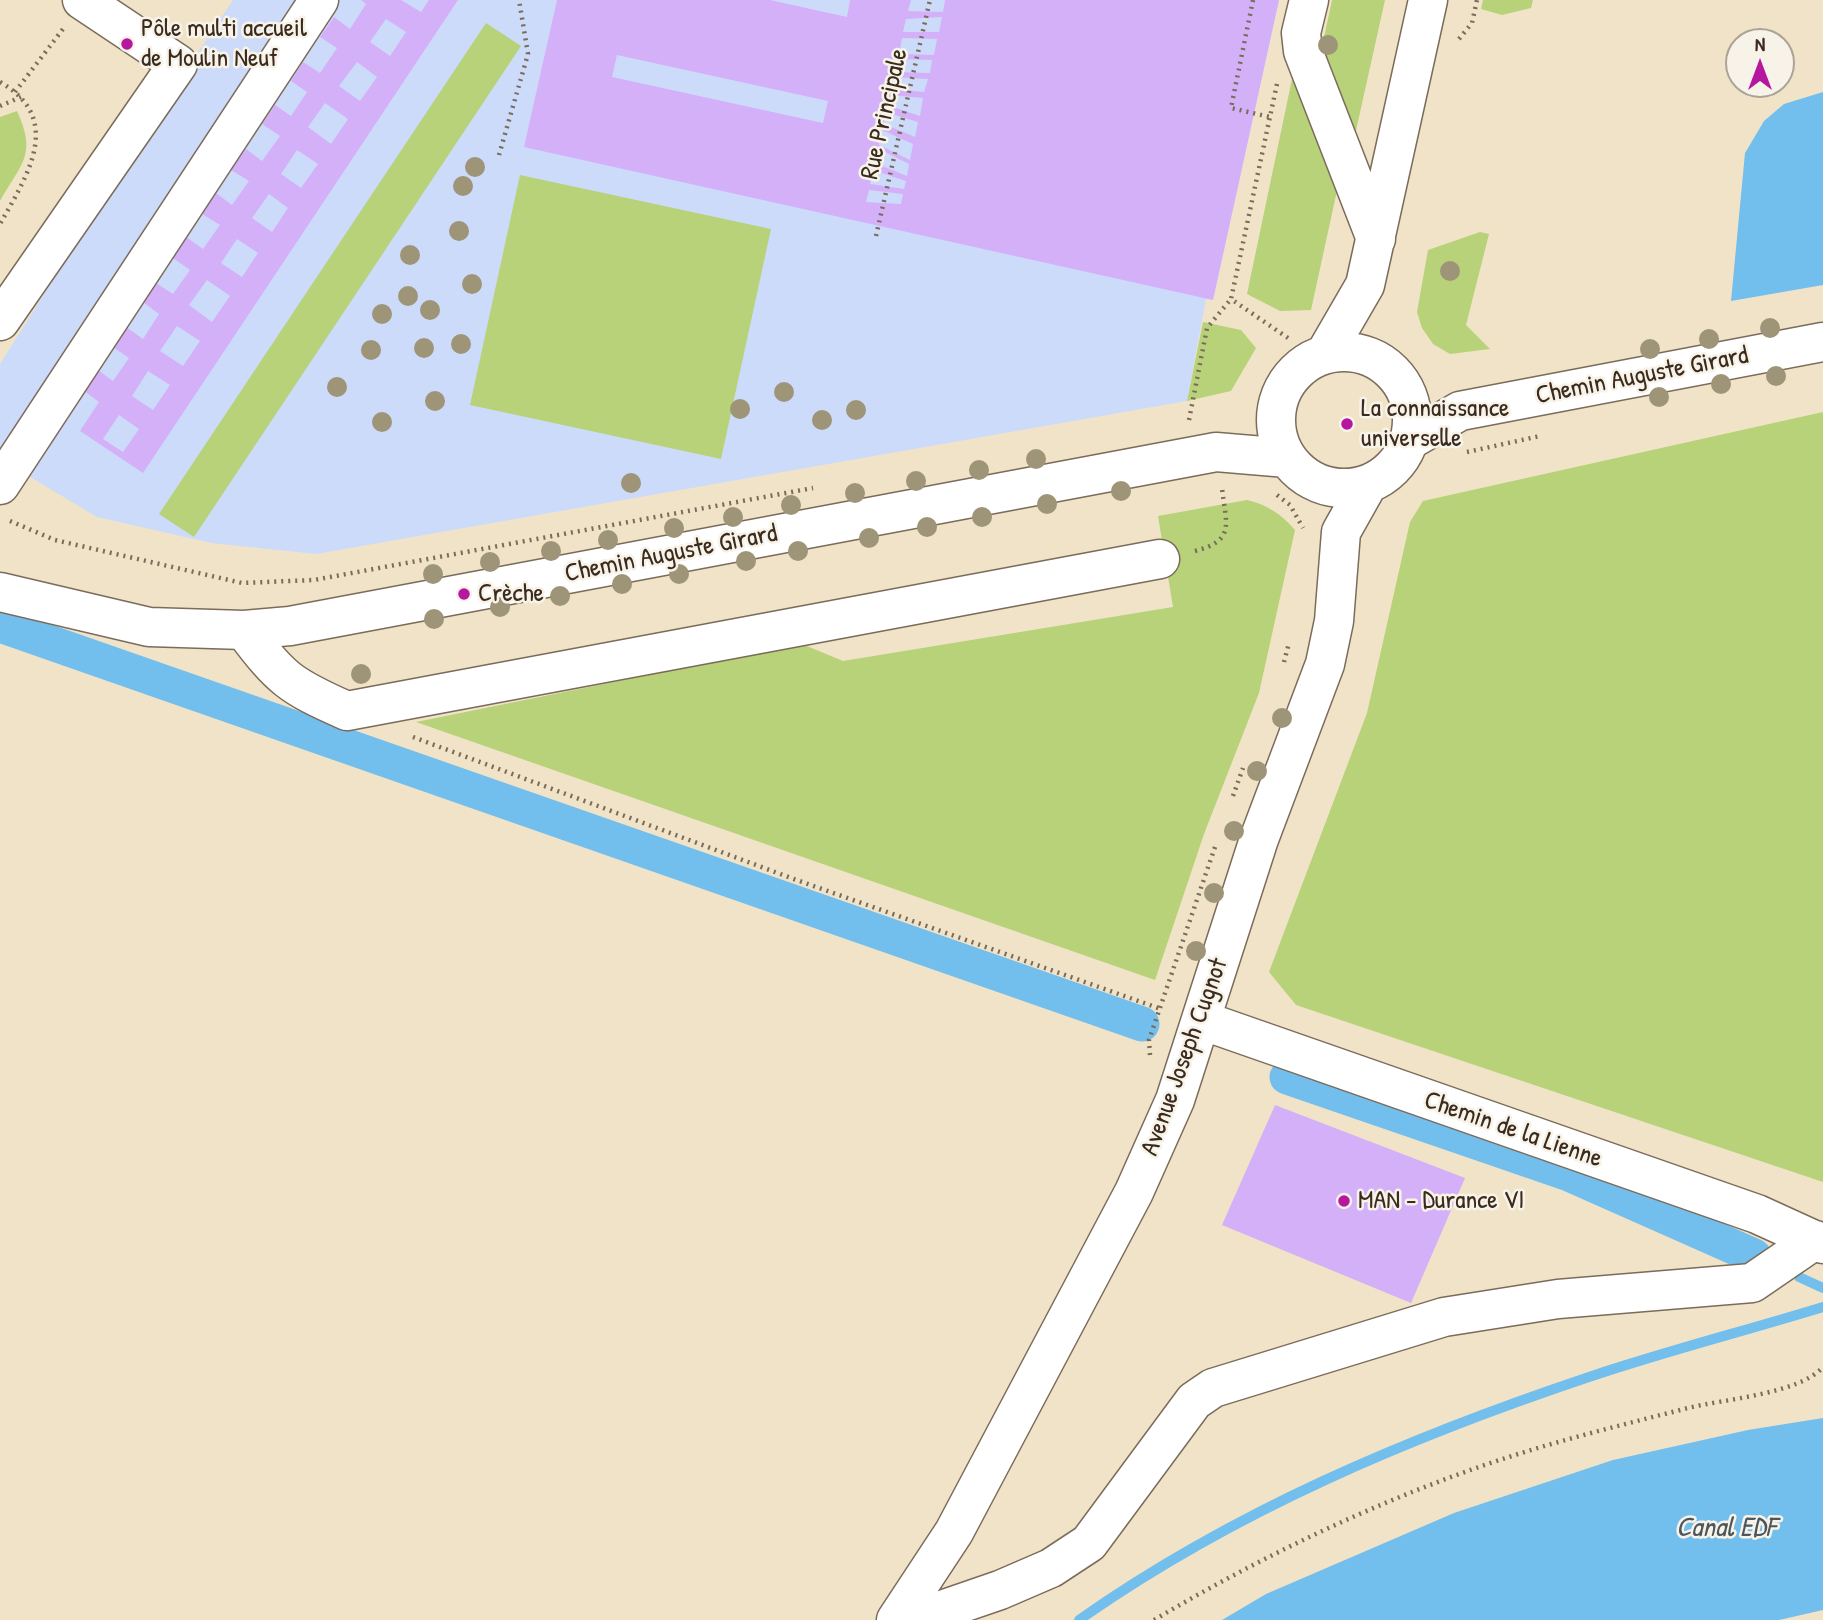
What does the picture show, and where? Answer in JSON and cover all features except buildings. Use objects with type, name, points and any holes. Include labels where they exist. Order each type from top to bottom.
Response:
[{"type":"street","points":[[0,485],[319,0]]},
{"type":"street","points":[[1309,0],[1301,33],[1303,51],[1376,239]]},
{"type":"street","points":[[1325,354],[1365,285],[1428,0]]},
{"type":"street","points":[[0,321],[178,64],[83,1]]},
{"type":"street","points":[[1365,285],[1376,359]]},
{"type":"street","name":"Chemin Auguste Girard","points":[[1410,440],[1460,411],[1823,342]]},
{"type":"street","points":[[1299,469],[1339,487],[1368,484],[1386,474],[1401,458],[1410,440],[1412,416],[1407,393],[1394,373],[1376,359],[1351,352],[1325,354],[1307,362],[1292,375],[1282,390],[1275,424],[1299,469],[1323,536]]},
{"type":"street","name":"Chemin Auguste Girard","points":[[1407,393],[1460,411]]},
{"type":"street","name":"Chemin Auguste Girard","points":[[1219,470],[1277,407]]},
{"type":"street","name":"Chemin Auguste Girard","points":[[0,592],[149,627],[244,629],[312,623],[1219,470],[1299,469]]},
{"type":"street","name":"Avenue Joseph Cugnot","points":[[896,1620],[954,1532],[1134,1192],[1175,1100],[1259,839],[1325,664],[1334,621],[1323,536],[1368,484]]},
{"type":"street","points":[[244,629],[282,678],[298,689],[347,712],[1160,559]]},
{"type":"street","name":"Chemin de la Lienne","points":[[1201,1020],[1757,1214],[1819,1242]]},
{"type":"street","points":[[913,1620],[1000,1590],[1051,1568],[1089,1543],[1194,1401],[1213,1388],[1444,1317],[1559,1299],[1759,1281],[1819,1242]]},
{"type":"path","points":[[499,155],[528,54],[519,0]]},
{"type":"path","name":"Rue Principale","points":[[876,236],[930,0]]},
{"type":"path","points":[[1253,0],[1231,108],[1270,117]]},
{"type":"path","points":[[1460,39],[1472,23],[1477,0]]},
{"type":"path","points":[[15,92],[83,1]]},
{"type":"path","points":[[1189,421],[1208,328],[1231,299],[1278,76]]},
{"type":"path","points":[[0,82],[22,97],[28,106],[37,137],[35,157],[0,224]]},
{"type":"path","points":[[0,106],[22,97]]},
{"type":"path","points":[[1231,299],[1288,338]]},
{"type":"path","points":[[1219,470],[1234,487]]},
{"type":"path","points":[[1210,490],[1219,470]]},
{"type":"path","points":[[1160,559],[1220,542],[1226,527],[1219,470]]},
{"type":"path","points":[[0,516],[55,540],[257,584],[314,580],[822,486]]},
{"type":"path","points":[[1266,491],[1290,505],[1300,519],[1323,536]]},
{"type":"path","points":[[1282,668],[1293,631]]},
{"type":"path","points":[[409,736],[790,878],[1160,1009],[1201,1020]]},
{"type":"path","points":[[1232,799],[1245,764]]},
{"type":"path","points":[[1151,1058],[1149,1040],[1219,836]]},
{"type":"path","points":[[1154,1620],[1311,1535],[1479,1467],[1760,1392],[1817,1374],[1823,1367]]},
{"type":"shaded area","points":[[233,0],[1279,0],[1213,300],[1206,299],[1187,401],[316,554],[211,543],[97,517],[0,459],[0,364],[166,100]]},
{"type":"green space","points":[[1332,0],[1385,0],[1351,153],[1318,66]]},
{"type":"green space","points":[[1483,0],[1533,0],[1531,8],[1502,15],[1481,9]]},
{"type":"green space","points":[[486,23],[521,46],[194,537],[159,514]]},
{"type":"green space","points":[[1292,79],[1338,186],[1311,310],[1280,311],[1247,294]]},
{"type":"green space","points":[[17,111],[26,138],[26,149],[20,167],[0,201],[0,117]]},
{"type":"green space","points":[[520,175],[771,229],[721,459],[470,405]]},
{"type":"green space","points":[[1480,232],[1489,234],[1466,325],[1490,349],[1450,354],[1433,344],[1422,328],[1417,312],[1428,250]]},
{"type":"green space","points":[[1203,322],[1241,330],[1256,348],[1231,391],[1187,401]]},
{"type":"green space","points":[[1823,412],[1823,1182],[1296,1005],[1269,972],[1367,713],[1410,522],[1423,501]]},
{"type":"green space","points":[[1247,500],[1274,511],[1295,530],[1259,693],[1204,834],[1155,980],[416,722],[802,644],[843,661],[1173,607],[1158,516]]},
{"type":"water","points":[[1823,92],[1823,285],[1731,301],[1745,153],[1764,121],[1784,104]]},
{"type":"water","name":"Canal EDF","points":[[1823,1418],[1823,1610],[1779,1620],[1222,1620],[1266,1594],[1454,1513],[1613,1460],[1748,1430]]},
{"type":"waterway","points":[[0,625],[1142,1024]]},
{"type":"waterway","points":[[1287,1077],[1569,1174],[1754,1256]]},
{"type":"waterway","points":[[1799,1277],[1823,1288]]},
{"type":"waterway","points":[[1079,1620],[1199,1544],[1325,1480],[1390,1452],[1522,1400],[1589,1377],[1823,1307]]},
{"type":"place","name":"Pôle multi accueil de Moulin Neuf","points":[[127,44]]},
{"type":"place","name":"La connaissance universelle","points":[[1347,424]]},
{"type":"place","name":"Crèche","points":[[464,594]]},
{"type":"place","name":"MAN - Durance VI","points":[[1344,1201]]}]
